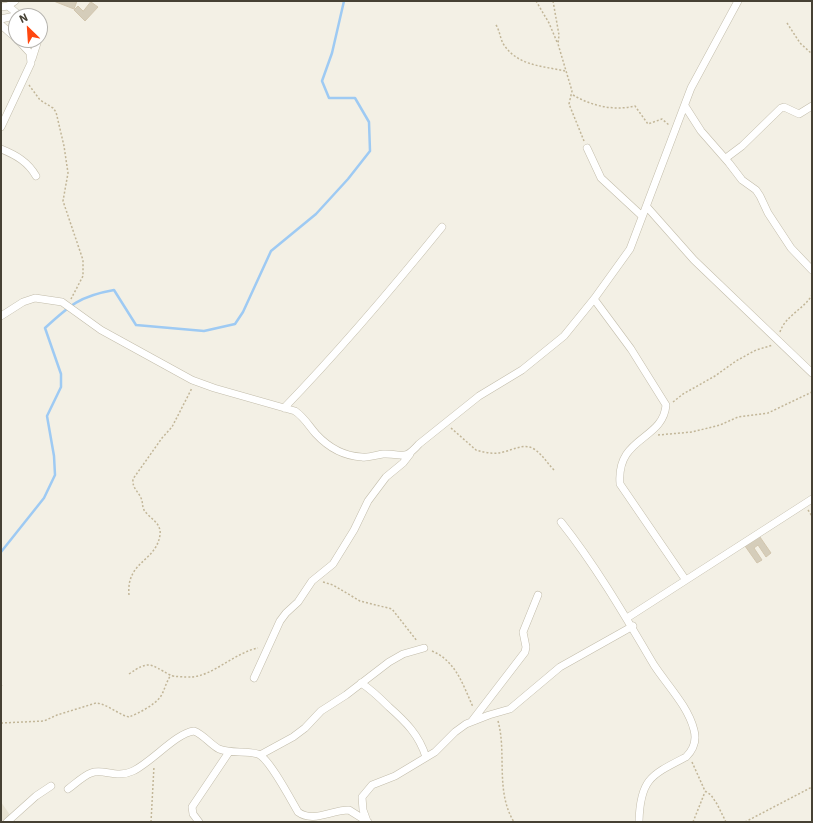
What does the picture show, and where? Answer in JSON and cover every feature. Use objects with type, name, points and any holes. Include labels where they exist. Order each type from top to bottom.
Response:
[{"type":"street","points":[[5,7],[15,1]]},
{"type":"street","points":[[254,678],[283,617],[298,602],[312,581],[333,564],[354,530],[368,501],[386,477],[445,423],[479,396],[522,370],[558,340],[578,320],[630,249],[695,79],[714,49],[738,1]]},
{"type":"street","points":[[26,48],[31,59]]},
{"type":"street","points":[[1,127],[24,80],[35,48]]},
{"type":"street","points":[[685,106],[697,127],[726,158],[742,180],[756,190],[768,213],[791,248],[812,270]]},
{"type":"street","points":[[726,158],[742,146],[781,108],[799,114],[812,106]]},
{"type":"street","points":[[587,148],[601,178],[642,216]]},
{"type":"street","points":[[1,149],[30,166],[36,176]]},
{"type":"street","points":[[647,207],[694,260],[812,373]]},
{"type":"street","points":[[284,408],[324,368],[376,308],[442,227]]},
{"type":"street","points":[[1,316],[23,302],[35,298],[52,299],[69,306],[101,330],[196,381],[295,411],[302,415],[321,439],[335,450],[363,458],[381,454],[400,456],[410,454]]},
{"type":"street","points":[[594,299],[631,349],[666,405],[665,413],[661,420],[648,434],[630,448],[625,454],[619,475],[620,484],[685,579]]},
{"type":"street","points":[[627,618],[685,579],[812,499]]},
{"type":"street","points":[[561,522],[627,618],[694,730],[695,744],[690,753],[686,757],[652,776],[647,782],[642,795],[639,822]]},
{"type":"street","points":[[472,722],[476,714],[495,693],[504,677],[525,652],[526,647],[523,632],[538,595]]},
{"type":"street","points":[[368,822],[362,804],[366,791],[372,785],[395,776],[436,752],[455,732],[472,722],[515,706],[560,667],[632,626]]},
{"type":"street","points":[[260,755],[293,737],[305,728],[321,711],[403,654],[424,648]]},
{"type":"street","points":[[362,683],[376,693],[413,730],[419,738],[426,757]]},
{"type":"street","points":[[68,789],[92,773],[122,774],[133,771],[155,758],[182,735],[194,731],[219,748],[229,752],[245,751],[260,755],[268,762],[298,812],[304,818],[315,818],[349,810],[368,822]]},
{"type":"street","points":[[199,822],[193,814],[192,807],[229,752]]},
{"type":"street","points":[[10,821],[36,796],[52,786]]},
{"type":"path","points":[[536,1],[549,23],[558,44],[573,95],[569,104],[570,109],[587,148]]},
{"type":"path","points":[[553,1],[559,35],[558,44]]},
{"type":"path","points":[[787,23],[800,43],[812,54]]},
{"type":"path","points":[[496,25],[505,46],[521,59],[544,68],[566,71]]},
{"type":"path","points":[[24,80],[40,100],[53,108],[64,146],[68,173],[63,201],[83,260],[83,276],[75,290],[69,306]]},
{"type":"path","points":[[573,95],[598,107],[626,109],[635,106],[648,124],[662,119],[676,130]]},
{"type":"path","points":[[665,409],[683,394],[715,376],[736,361],[778,340],[784,324],[806,304],[812,295]]},
{"type":"path","points":[[129,595],[130,576],[137,566],[151,554],[160,535],[157,525],[143,509],[142,500],[134,488],[133,479],[162,438],[172,427],[196,381]]},
{"type":"path","points":[[648,434],[679,434],[720,425],[738,417],[768,413],[812,392]]},
{"type":"path","points":[[445,423],[476,450],[496,453],[522,446],[530,446],[541,455],[554,470]]},
{"type":"path","points":[[312,581],[333,585],[360,601],[392,609],[424,648],[445,658],[451,664],[462,679],[476,714]]},
{"type":"path","points":[[129,674],[145,664],[157,667],[171,675],[190,677],[206,674],[237,655],[268,646]]},
{"type":"path","points":[[1,723],[44,721],[56,715],[96,703],[103,703],[122,715],[129,717],[152,704],[160,697],[165,684],[171,675]]},
{"type":"path","points":[[497,713],[502,738],[501,773],[507,802],[514,822]]},
{"type":"path","points":[[690,753],[694,771],[705,791],[711,795],[717,804],[726,822]]},
{"type":"path","points":[[151,822],[155,758]]},
{"type":"path","points":[[745,822],[812,787]]},
{"type":"path","points":[[693,822],[705,791]]},
{"type":"shaded area","points":[[1,802],[15,822],[1,822]]},
{"type":"building","points":[[77,1],[74,9],[56,2]]},
{"type":"building","points":[[91,2],[98,7],[85,21],[74,10],[78,6],[83,11]]},
{"type":"building","points":[[760,537],[771,553],[766,557],[758,545],[754,548],[762,560],[757,563],[745,546]]},
{"type":"waterway","points":[[1,552],[44,498],[55,475],[54,456],[47,416],[61,387],[61,374],[45,328],[69,307],[76,303],[92,295],[114,290],[136,325],[204,331],[235,324],[243,312],[271,251],[316,214],[348,179],[370,151],[369,122],[355,98],[329,98],[322,81],[332,53],[344,1]]}]
